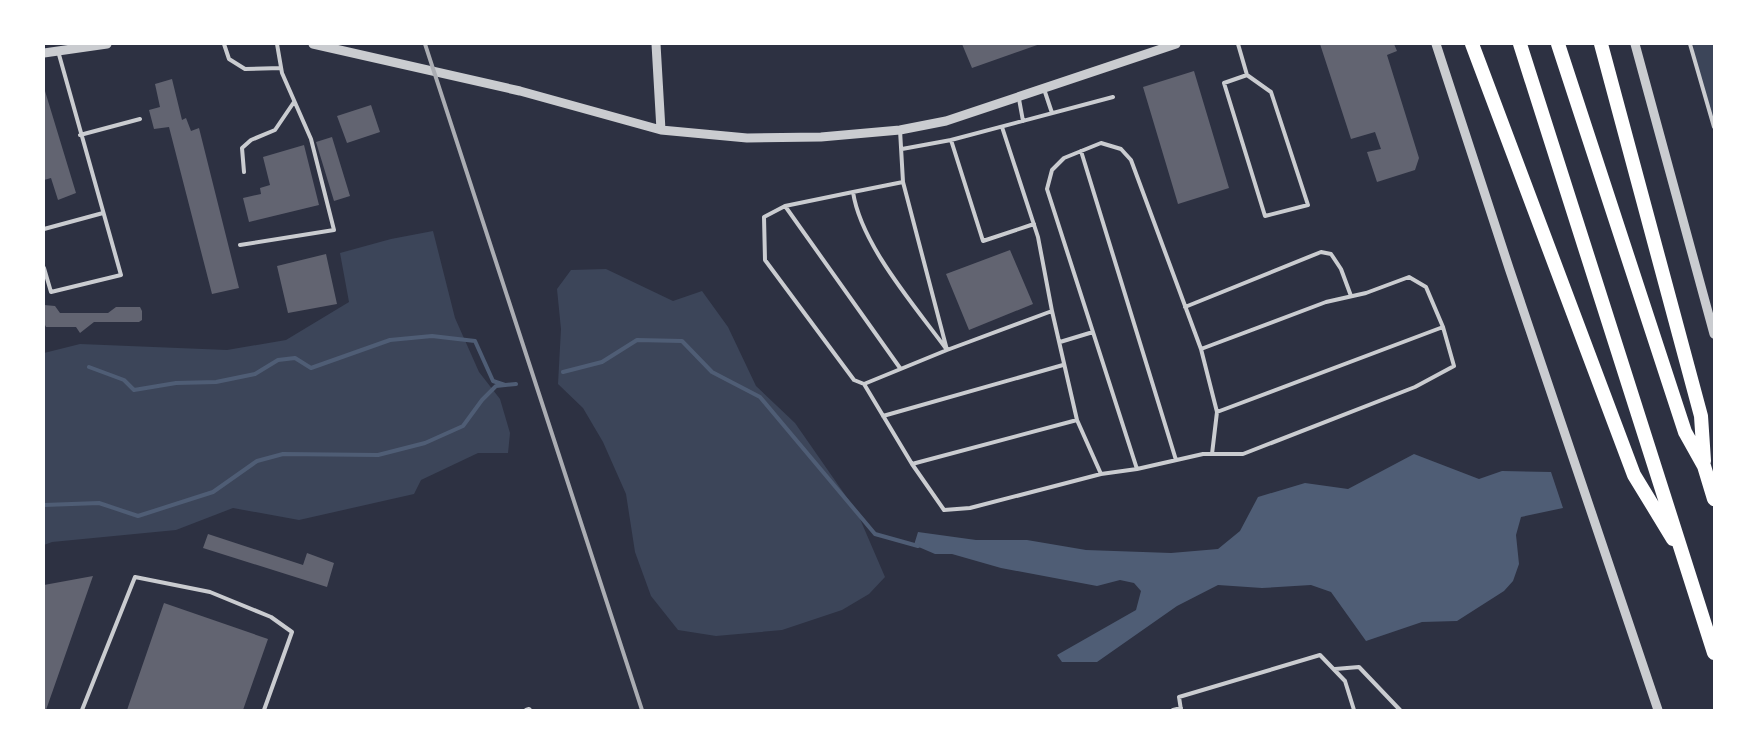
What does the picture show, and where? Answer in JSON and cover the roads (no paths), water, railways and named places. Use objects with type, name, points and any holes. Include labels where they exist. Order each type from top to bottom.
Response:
[{"type":"highway","points":[[1472,44],[1634,475],[1684,556]]},
{"type":"highway","points":[[1520,44],[1714,653]]},
{"type":"highway","points":[[1558,44],[1685,432],[1704,466],[1714,499]]},
{"type":"highway","points":[[1600,44],[1701,416],[1704,466]]},
{"type":"street","points":[[44,53],[107,44]]},
{"type":"street","points":[[313,44],[520,91],[661,130],[747,138],[820,137],[900,130],[946,121],[1176,44]]},
{"type":"street","points":[[656,44],[661,130]]},
{"type":"street","points":[[1436,44],[1658,711]]},
{"type":"street","points":[[1635,44],[1714,334]]},
{"type":"lane","points":[[224,44],[229,59],[245,69],[281,68]]},
{"type":"lane","points":[[240,245],[334,230],[310,140],[281,68],[277,44]]},
{"type":"lane","points":[[1238,44],[1247,75],[1270,92],[1308,205],[1265,216],[1224,83],[1247,75]]},
{"type":"lane","points":[[1690,44],[1714,127]]},
{"type":"lane","points":[[44,268],[51,292],[121,275],[58,50]]},
{"type":"lane","points":[[1044,89],[1052,114]]},
{"type":"lane","points":[[1018,97],[1023,121]]},
{"type":"lane","points":[[902,149],[1002,128],[1113,97]]},
{"type":"lane","points":[[244,172],[242,148],[251,140],[275,130],[294,102]]},
{"type":"lane","points":[[80,135],[140,119]]},
{"type":"lane","points":[[1002,128],[1038,237],[1063,365],[1077,420],[1101,474]]},
{"type":"lane","points":[[900,130],[903,182],[947,350]]},
{"type":"lane","points":[[951,140],[983,241],[1034,224]]},
{"type":"lane","points":[[1137,469],[1047,189],[1052,170],[1064,158],[1101,143],[1120,149],[1131,160],[1201,349],[1217,412],[1212,454]]},
{"type":"lane","points":[[1081,151],[1176,460]]},
{"type":"lane","points":[[903,182],[785,206],[764,217],[765,260],[854,380],[864,384],[912,464],[944,510],[970,508],[1101,474],[1137,469],[1203,454],[1243,453],[1415,387],[1454,366],[1443,327],[1426,287],[1409,277],[1366,293],[1326,302],[1201,349]]},
{"type":"lane","points":[[853,192],[855,208],[873,247],[947,350]]},
{"type":"lane","points":[[785,206],[900,368]]},
{"type":"lane","points":[[44,229],[103,213]]},
{"type":"lane","points":[[1185,307],[1321,252],[1331,254],[1341,269],[1351,296]]},
{"type":"lane","points":[[864,384],[900,368],[1052,311]]},
{"type":"lane","points":[[1217,412],[1443,327]]},
{"type":"lane","points":[[1060,342],[1093,332]]},
{"type":"lane","points":[[883,416],[1063,365]]},
{"type":"lane","points":[[912,464],[1077,420]]},
{"type":"lane","points":[[82,711],[135,577],[210,592],[271,617],[292,632],[264,711]]},
{"type":"lane","points":[[1173,711],[1181,710],[1179,697],[1320,655],[1345,681],[1354,711]]},
{"type":"lane","points":[[1334,669],[1359,667],[1400,711]]},
{"type":"waterway","points":[[89,367],[124,380],[134,390],[176,383],[216,382],[255,374],[278,360],[295,358],[311,368],[390,340],[432,336],[475,341],[493,381],[505,385]]},
{"type":"waterway","points":[[563,372],[602,362],[637,340],[682,341],[712,372],[760,397],[875,534],[918,546]]},
{"type":"waterway","points":[[44,505],[99,503],[138,516],[213,492],[257,461],[283,454],[378,455],[425,443],[463,426],[482,400],[496,386],[516,384]]},
{"type":"railway","points":[[425,44],[642,710]]}]
